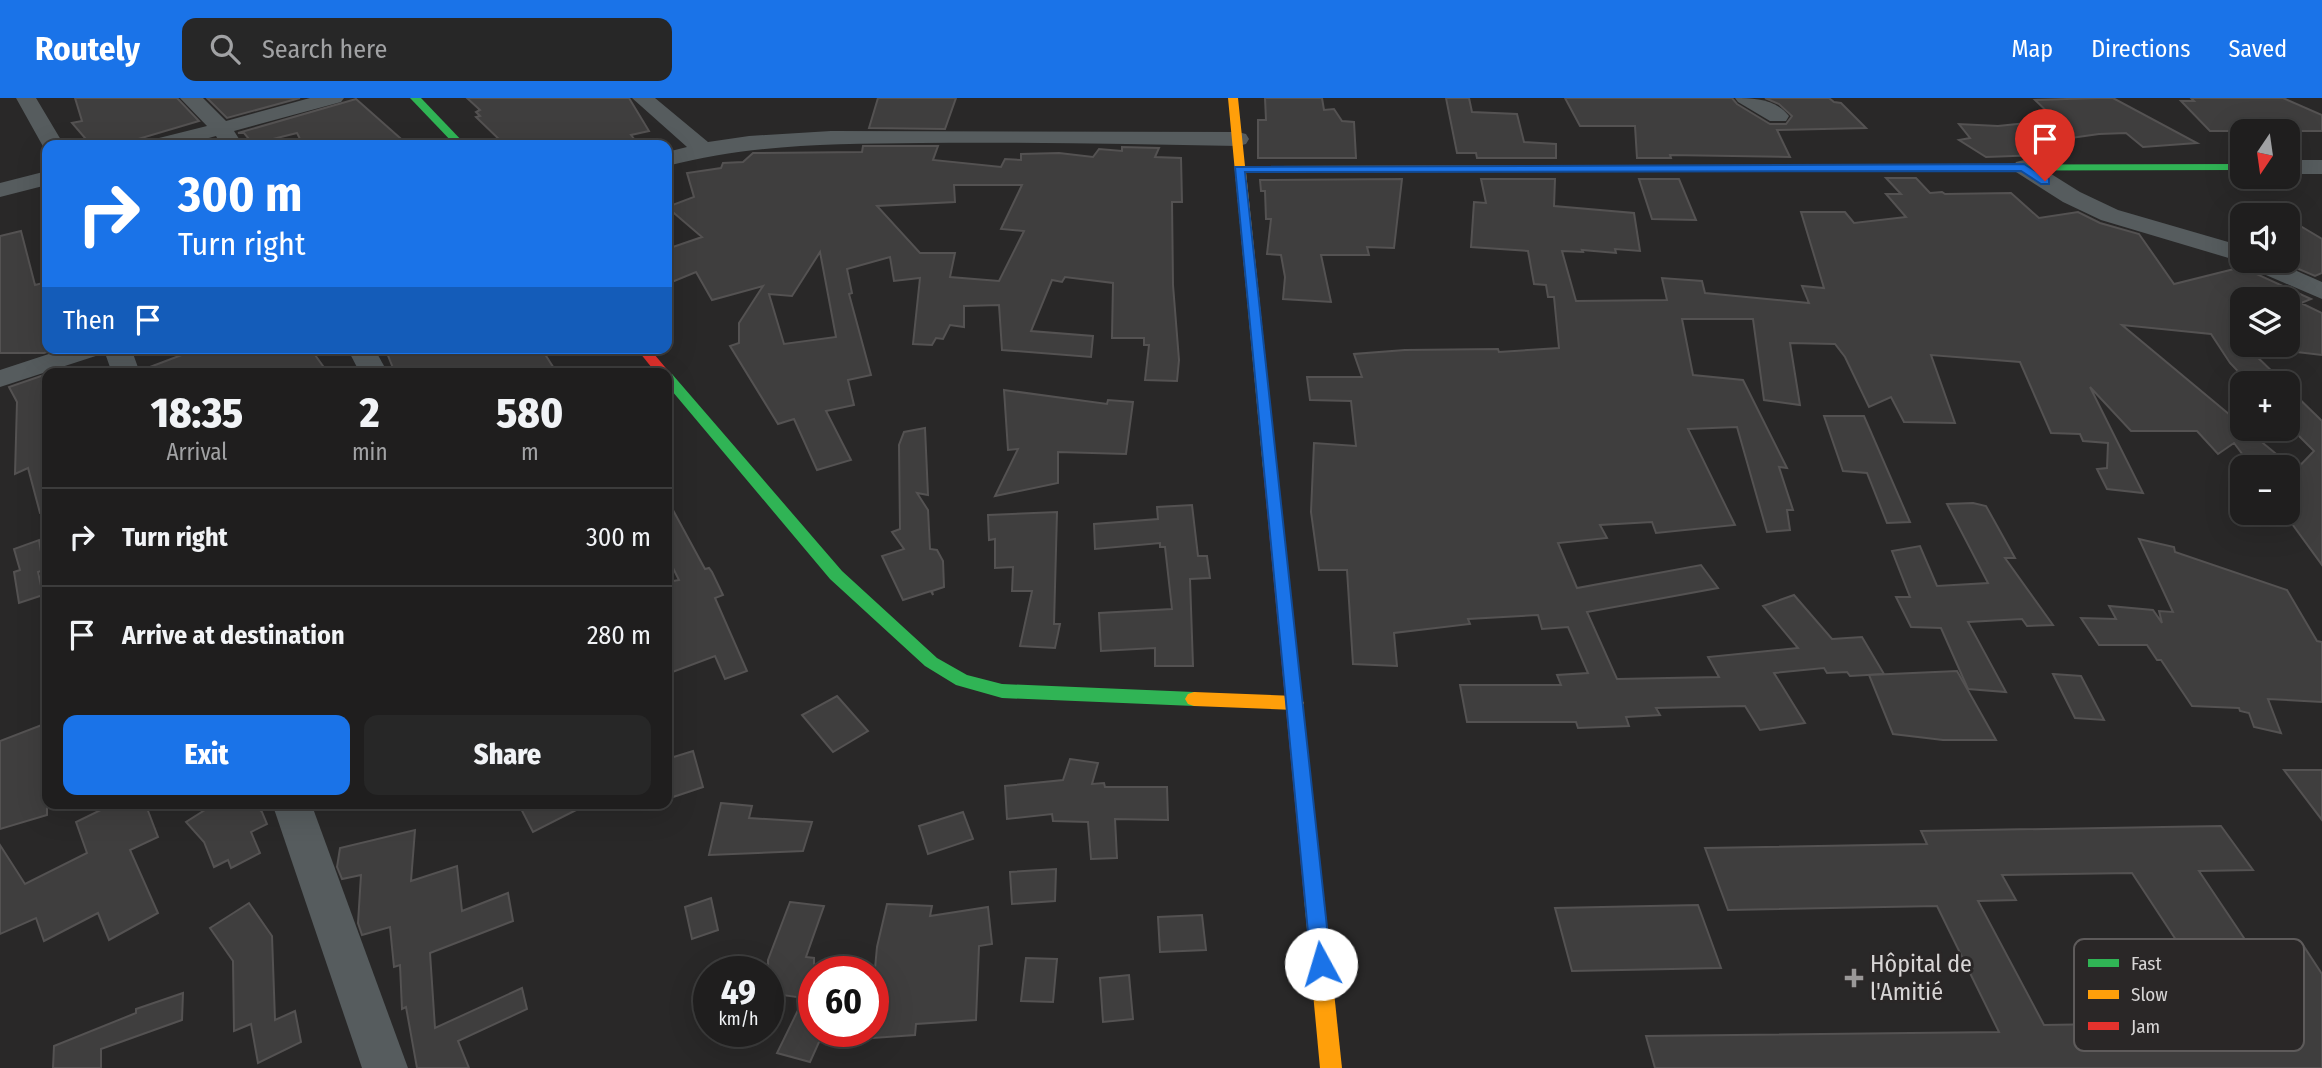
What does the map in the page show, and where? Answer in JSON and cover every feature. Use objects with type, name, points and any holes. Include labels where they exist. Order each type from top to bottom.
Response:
[{"type":"street","points":[[26,98],[50,140]]},
{"type":"street","points":[[190,98],[226,136]]},
{"type":"street","points":[[196,140],[226,136],[334,98]]},
{"type":"street","points":[[415,98],[456,140]]},
{"type":"street","points":[[642,98],[702,148]]},
{"type":"street","points":[[1233,98],[1331,1068]]},
{"type":"street","points":[[1745,98],[1777,116]]},
{"type":"street","points":[[672,157],[702,148],[772,139],[971,135],[1238,139]]},
{"type":"street","points":[[2024,167],[2066,196],[2120,219],[2230,250]]},
{"type":"street","points":[[1239,169],[2230,167]]},
{"type":"street","points":[[2300,167],[2322,167]]},
{"type":"street","points":[[0,190],[42,179]]},
{"type":"street","points":[[2282,273],[2322,290]]},
{"type":"street","points":[[0,379],[77,354]]},
{"type":"street","points":[[647,354],[659,368]]},
{"type":"street","points":[[672,383],[836,575],[931,662],[962,680],[1003,691],[1295,703]]},
{"type":"street","points":[[293,809],[385,1068]]},
{"type":"building","points":[[75,98],[177,98],[199,121],[135,140],[87,140],[72,123],[82,121]]},
{"type":"building","points":[[207,98],[300,98],[227,118]]},
{"type":"building","points":[[467,98],[629,98],[649,131],[631,135],[635,140],[500,140],[476,117],[480,116],[476,112],[480,110]]},
{"type":"building","points":[[878,98],[956,98],[945,129],[869,128]]},
{"type":"building","points":[[1265,98],[1322,98],[1324,110],[1334,109],[1342,121],[1354,122],[1356,158],[1258,158],[1258,120],[1266,120]]},
{"type":"building","points":[[1446,98],[1469,98],[1472,112],[1517,114],[1524,142],[1556,144],[1556,158],[1477,158],[1476,153],[1457,153]]},
{"type":"building","points":[[1565,98],[1732,98],[1737,104],[1770,124],[1786,124],[1792,116],[1779,104],[1765,98],[1829,98],[1841,103],[1866,128],[1777,130],[1790,157],[1670,155],[1671,158],[1637,158],[1635,126],[1580,126]]},
{"type":"building","points":[[2113,98],[2197,143],[2143,147],[2126,133],[2099,134],[2028,144],[2043,155],[1986,157],[1959,140],[1970,138],[1959,124],[1998,126],[2056,120],[2035,100]]},
{"type":"building","points":[[2191,98],[2283,98],[2322,115],[2322,131],[2300,131],[2300,119],[2230,119],[2230,131],[2210,131],[2181,101],[2194,101]]},
{"type":"building","points":[[356,99],[402,140],[300,140],[297,133],[269,140],[250,140],[244,133],[238,133]]},
{"type":"building","points":[[863,146],[938,146],[933,160],[1001,167],[1005,159],[1021,160],[1021,154],[1059,153],[1093,157],[1099,149],[1122,151],[1122,147],[1159,148],[1155,157],[1181,158],[1182,202],[1172,202],[1173,285],[1179,360],[1177,381],[1145,380],[1149,345],[1144,345],[1144,338],[1112,338],[1113,283],[1065,277],[1062,282],[1052,280],[1031,331],[1093,336],[1091,357],[1002,350],[999,305],[964,306],[964,327],[950,325],[943,339],[936,338],[932,345],[913,344],[920,278],[894,281],[890,257],[847,269],[852,293],[849,294],[871,375],[848,380],[854,405],[826,411],[851,460],[817,470],[794,419],[778,424],[730,346],[739,343],[739,323],[763,286],[712,300],[696,272],[672,282],[672,247],[702,237],[672,211],[672,205],[694,197],[687,173],[721,168],[723,163],[743,162],[753,153],[862,152]],"holes":[[[954,185],[1022,185],[1001,229],[1024,231],[999,281],[950,277],[955,253],[920,253],[877,206],[955,202]],[[820,252],[836,337],[784,344],[769,294],[792,296]]]},
{"type":"building","points":[[1886,178],[1916,178],[1930,193],[2011,193],[2039,218],[2078,212],[2100,223],[2139,234],[2174,284],[2230,270],[2230,273],[2255,273],[2285,287],[2230,287],[2230,357],[2257,357],[2272,371],[2238,371],[2211,334],[2122,325],[2230,415],[2230,441],[2261,441],[2277,455],[2243,455],[2234,443],[2218,454],[2197,431],[2131,431],[2090,387],[2143,493],[2107,489],[2097,469],[2107,468],[2108,443],[2083,441],[2080,434],[2051,433],[2020,362],[1931,355],[1955,423],[1904,422],[1891,397],[1869,407],[1845,357],[1835,344],[1790,343],[1800,405],[1764,400],[1753,319],[1682,319],[1693,375],[1743,380],[1787,468],[1779,467],[1793,510],[1787,510],[1790,530],[1767,532],[1737,427],[1688,429],[1735,525],[1656,533],[1652,522],[1600,525],[1607,538],[1558,543],[1577,588],[1701,565],[1718,588],[1587,612],[1617,679],[1719,677],[1708,657],[1798,648],[1763,606],[1794,595],[1832,639],[1862,637],[1884,674],[1850,676],[1847,672],[1827,673],[1824,668],[1774,673],[1805,723],[1760,730],[1745,706],[1656,708],[1660,715],[1626,717],[1629,726],[1578,728],[1576,722],[1467,722],[1460,685],[1561,685],[1557,675],[1588,673],[1568,627],[1542,629],[1538,615],[1468,619],[1470,624],[1394,633],[1397,666],[1353,664],[1347,570],[1319,570],[1311,512],[1314,443],[1356,446],[1351,401],[1310,400],[1307,377],[1362,377],[1354,354],[1405,350],[1498,349],[1499,352],[1559,348],[1554,297],[1548,297],[1546,285],[1534,284],[1528,251],[1471,247],[1474,202],[1486,203],[1481,179],[1555,179],[1554,206],[1634,213],[1640,251],[1562,251],[1576,301],[1667,300],[1662,278],[1702,281],[1705,293],[1809,303],[1802,286],[1824,288],[1801,212],[1845,212],[1854,223],[1906,217],[1886,194],[1901,194]]},
{"type":"building","points":[[1402,179],[1394,248],[1367,247],[1369,255],[1321,255],[1331,302],[1283,299],[1285,277],[1281,255],[1267,254],[1271,219],[1266,219],[1265,191],[1261,191],[1260,180]]},
{"type":"building","points":[[1639,179],[1679,179],[1696,220],[1652,219]]},
{"type":"building","points":[[2300,226],[2322,239],[2322,273],[2315,276],[2300,270]]},
{"type":"building","points":[[21,231],[35,285],[42,283],[42,353],[0,353],[0,236]]},
{"type":"building","points":[[2300,294],[2311,299],[2301,303],[2322,313],[2322,355],[2300,352]]},
{"type":"building","points":[[184,354],[314,354],[324,368],[147,368]]},
{"type":"building","points":[[387,354],[545,354],[554,368],[393,368]]},
{"type":"building","points":[[42,376],[42,513],[28,468],[15,474],[17,402],[9,387]]},
{"type":"building","points":[[1004,390],[1107,404],[1108,400],[1133,402],[1126,454],[1058,452],[1058,483],[995,496],[1018,449],[1008,450]]},
{"type":"building","points":[[2300,400],[2322,421],[2322,565],[2293,525],[2300,525],[2300,466],[2314,451],[2300,437]]},
{"type":"building","points":[[1824,416],[1864,416],[1910,522],[1887,523],[1867,473],[1843,471]]},
{"type":"building","points":[[925,428],[928,495],[917,493],[928,510],[930,549],[937,550],[943,561],[944,587],[932,591],[933,595],[931,591],[903,600],[882,556],[904,549],[892,532],[900,529],[899,445],[904,432]]},
{"type":"building","points":[[1973,503],[1986,506],[2015,558],[2005,558],[2053,625],[2027,626],[2022,619],[1968,622],[2006,692],[1968,689],[1941,628],[1911,627],[1896,597],[1910,597],[1892,551],[1920,546],[1937,586],[1988,583],[1947,504]]},
{"type":"building","points":[[1192,505],[1198,556],[1207,556],[1210,578],[1190,579],[1193,666],[1155,666],[1155,648],[1101,651],[1099,613],[1172,609],[1165,547],[1160,547],[1160,543],[1095,549],[1094,524],[1158,519],[1157,507]]},
{"type":"building","points":[[672,508],[705,569],[709,568],[712,572],[723,595],[715,598],[747,671],[725,679],[715,656],[672,672],[672,581],[679,580],[672,566]]},
{"type":"building","points":[[1057,512],[1054,624],[1060,624],[1055,648],[1020,646],[1032,591],[1012,591],[1013,567],[995,568],[995,539],[989,540],[988,515]]},
{"type":"building","points":[[2139,539],[2174,547],[2175,552],[2287,590],[2317,641],[2322,642],[2322,702],[2268,699],[2281,733],[2254,727],[2249,713],[2240,711],[2239,708],[2192,706],[2161,660],[2157,660],[2147,645],[2099,645],[2081,618],[2116,619],[2109,606],[2153,610],[2162,623],[2159,611],[2173,612]]},
{"type":"building","points":[[39,540],[42,558],[42,571],[38,572],[42,595],[19,603],[14,572],[20,570],[14,549]]},
{"type":"building","points":[[1957,671],[1996,740],[1943,740],[1893,734],[1869,675]]},
{"type":"building","points":[[2053,674],[2081,676],[2104,720],[2075,718]]},
{"type":"building","points":[[837,696],[868,731],[833,752],[802,715]]},
{"type":"building","points":[[42,725],[42,809],[47,809],[47,815],[0,829],[0,741]]},
{"type":"building","points":[[693,751],[703,787],[672,797],[672,757]]},
{"type":"building","points":[[1070,759],[1098,763],[1092,784],[1104,783],[1105,787],[1167,787],[1168,820],[1115,819],[1117,858],[1091,859],[1088,822],[1053,821],[1052,814],[1007,819],[1005,786],[1063,780]]},
{"type":"building","points":[[2284,770],[2322,770],[2322,820]]},
{"type":"building","points":[[721,803],[752,806],[749,818],[812,822],[803,851],[709,855]]},
{"type":"building","points":[[103,809],[147,809],[158,837],[130,850],[158,913],[109,940],[98,913],[44,941],[36,918],[0,934],[0,845],[25,884],[87,853],[76,822]]},
{"type":"building","points":[[207,809],[259,809],[267,824],[251,832],[260,853],[231,868],[228,860],[214,867],[204,842],[186,822]]},
{"type":"building","points":[[521,809],[578,809],[533,832]]},
{"type":"building","points":[[963,812],[973,839],[928,854],[919,826]]},
{"type":"building","points":[[2221,826],[2253,870],[2199,871],[2245,939],[2175,939],[2132,873],[2002,875],[2016,900],[1978,901],[2044,1025],[2074,1025],[2074,1051],[2304,1051],[2304,947],[2322,974],[2322,1068],[1655,1068],[1646,1036],[1999,1032],[1937,906],[1728,910],[1705,848],[1927,844],[1921,831]]},
{"type":"building","points":[[415,830],[411,881],[457,866],[462,911],[508,893],[513,921],[430,953],[435,1028],[522,988],[527,1009],[458,1041],[469,1068],[417,1068],[406,1007],[402,1009],[400,965],[394,967],[390,927],[362,935],[358,923],[361,875],[342,879],[337,867],[340,848]]},
{"type":"building","points":[[1056,869],[1055,901],[1012,904],[1010,872]]},
{"type":"building","points":[[711,898],[718,930],[692,939],[685,907]]},
{"type":"building","points":[[790,902],[824,906],[806,956],[798,956],[798,997],[784,995],[784,956],[770,956]]},
{"type":"building","points":[[249,903],[272,936],[275,1020],[295,1011],[301,1042],[258,1063],[251,1024],[234,1031],[233,961],[210,928]]},
{"type":"building","points":[[887,904],[932,906],[930,916],[988,907],[992,944],[979,946],[976,1020],[916,1024],[915,1035],[889,1037],[889,956],[876,956]]},
{"type":"building","points":[[1698,905],[1721,968],[1572,971],[1555,908]]},
{"type":"building","points":[[1202,915],[1206,950],[1160,952],[1158,917]]},
{"type":"building","points":[[1026,958],[1057,959],[1053,1002],[1021,1001]]},
{"type":"building","points":[[1129,975],[1133,1019],[1103,1022],[1100,978]]},
{"type":"building","points":[[183,993],[182,1020],[101,1049],[101,1068],[53,1068],[54,1046],[136,1013],[136,1009]]},
{"type":"building","points":[[798,1010],[798,1047],[817,1047],[810,1062],[777,1053],[780,1047],[784,1047],[784,1039]]},
{"type":"traffic: fast","points":[[415,98],[456,140]]},
{"type":"traffic: fast","points":[[1725,168],[2230,167]]},
{"type":"traffic: fast","points":[[672,383],[836,575],[931,662],[962,680],[1002,691],[1194,699]]},
{"type":"traffic: slow","points":[[1233,98],[1270,468]]},
{"type":"traffic: slow","points":[[1239,169],[1725,168]]},
{"type":"traffic: slow","points":[[1194,699],[1295,703]]},
{"type":"traffic: slow","points":[[1314,897],[1331,1068]]},
{"type":"traffic: jam","points":[[647,354],[659,368]]},
{"type":"traffic: jam","points":[[1270,468],[1314,897]]},
{"type":"place","name":"Hôpital de l'Amitié","points":[[1854,978]]},
{"type":"route","points":[[1321,964],[1239,169],[2024,167],[2045,181]]}]
